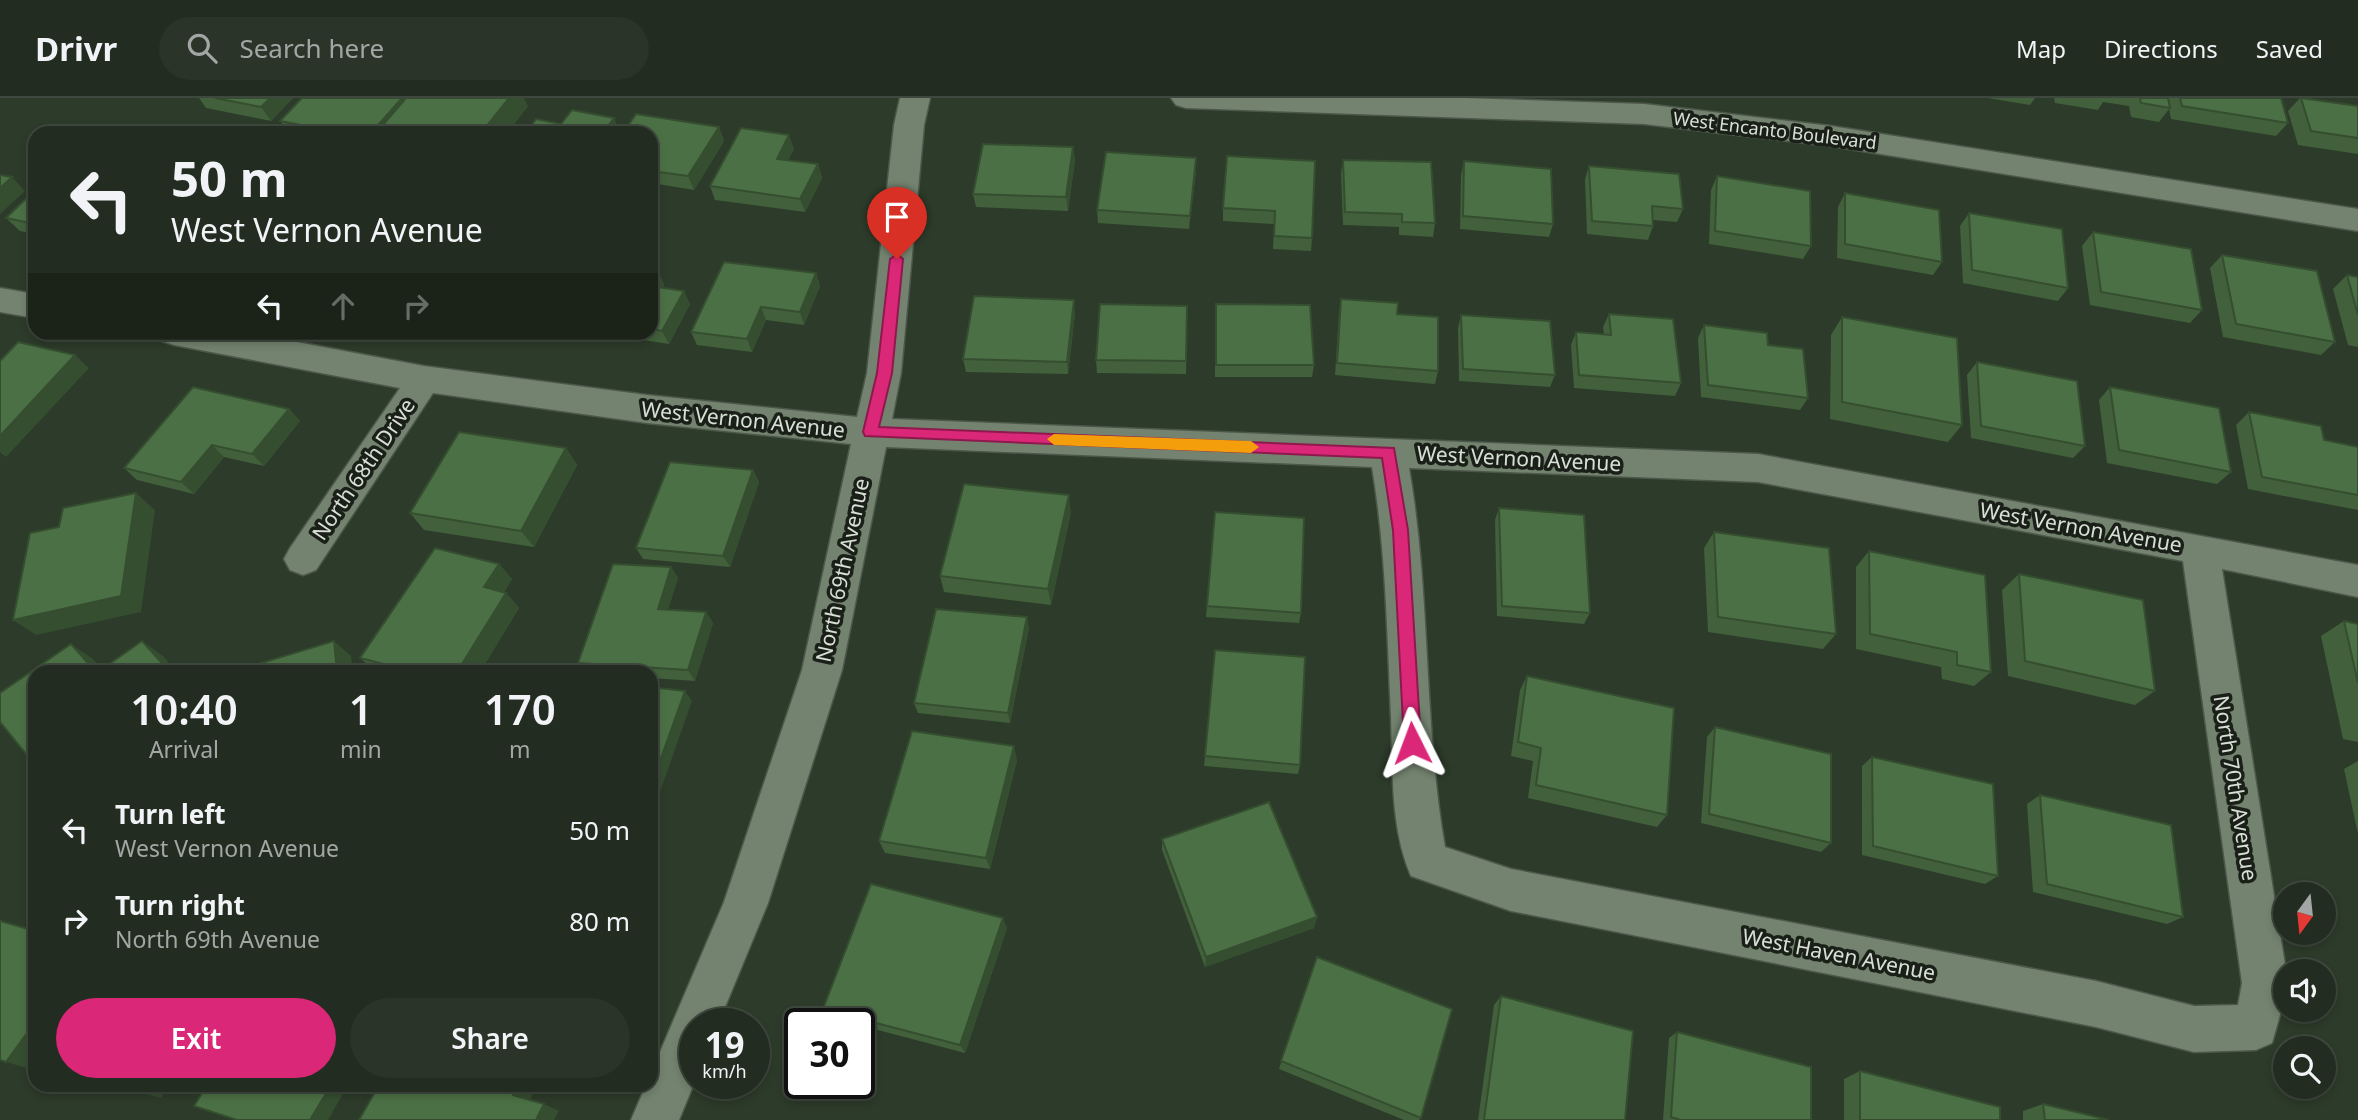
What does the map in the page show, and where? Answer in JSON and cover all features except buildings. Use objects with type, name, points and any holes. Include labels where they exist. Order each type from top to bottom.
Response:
[{"type":"street","name":"North 69th Avenue","points":[[702,1008],[746,903],[822,670],[884,373],[909,125],[915,98]]},
{"type":"street","name":"West Encanto Boulevard","points":[[1186,98],[1644,114],[1831,136],[2358,220]]},
{"type":"street","points":[[0,300],[28,305]]},
{"type":"street","name":"West Vernon Avenue","points":[[217,340],[424,379],[647,409],[870,432],[1758,468],[2200,549],[2358,581]]},
{"type":"street","name":"North 68th Drive","points":[[303,559],[424,379]]},
{"type":"street","name":"West Haven Avenue","points":[[1388,452],[1401,530],[1415,796],[1426,861],[1511,890],[2096,1004],[2194,1028],[2256,1027]]},
{"type":"street","name":"North 70th Avenue","points":[[2200,549],[2265,983],[2256,1027]]},
{"type":"street","name":"North 69th Avenue","points":[[655,1120],[679,1062]]},
{"type":"slow traffic","points":[[1054,439],[1251,447]]},
{"type":"route","points":[[897,259],[884,373],[870,432],[1388,452],[1401,530],[1412,743]]}]
